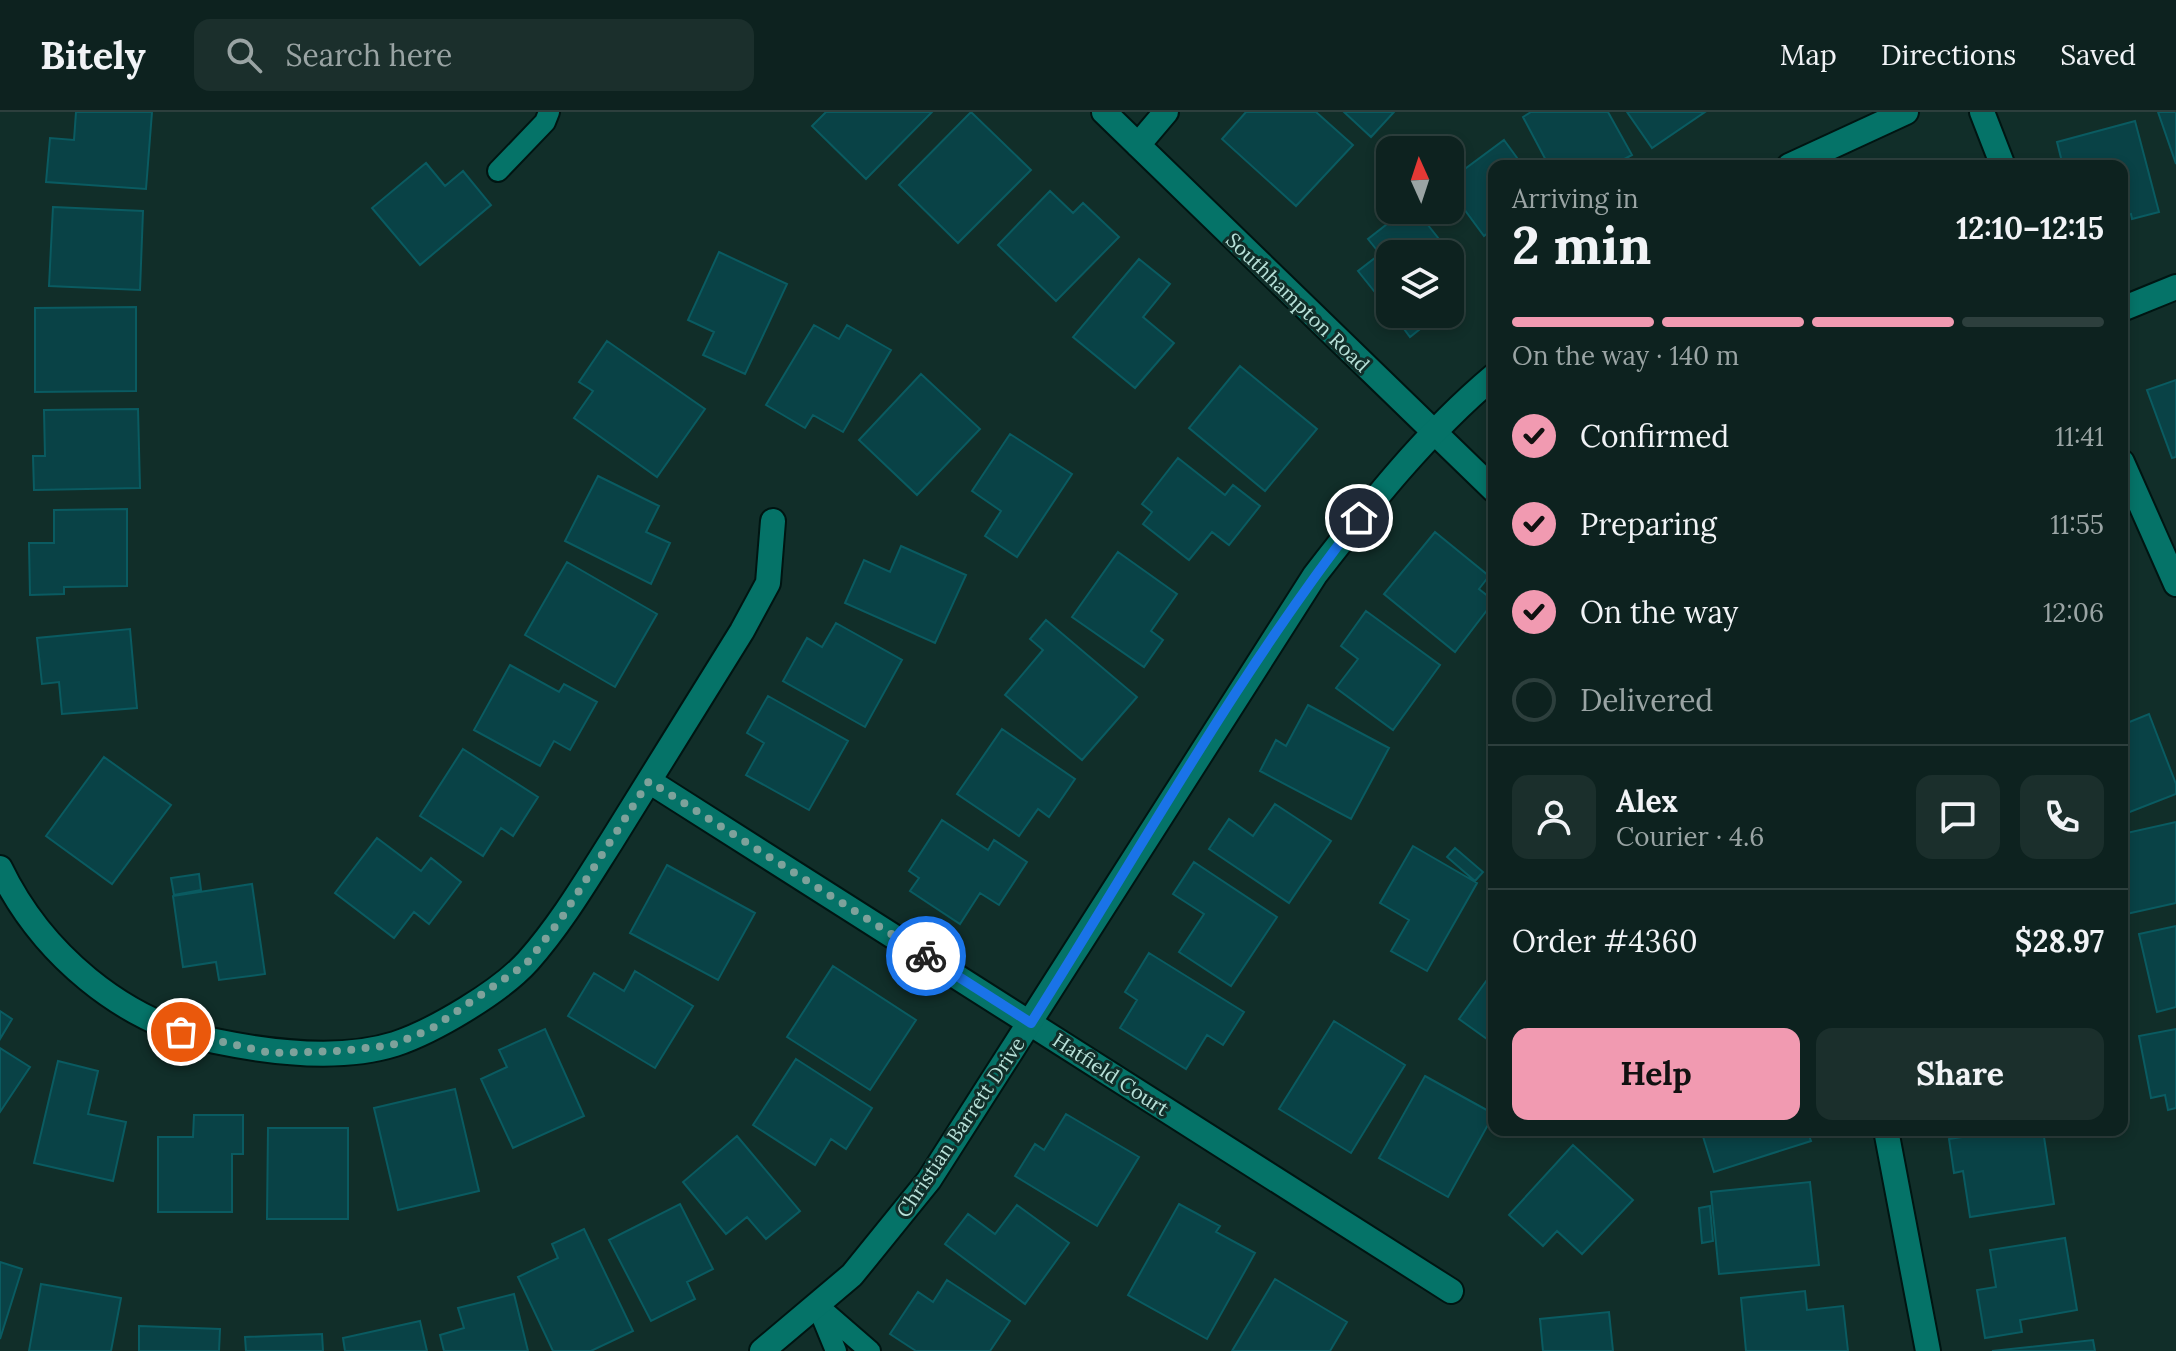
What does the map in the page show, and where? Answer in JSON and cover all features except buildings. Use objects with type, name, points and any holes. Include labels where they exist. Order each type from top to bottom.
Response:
[{"type":"street","name":"Southhampton Road","points":[[1104,112],[1371,374],[1488,484]]},
{"type":"street","points":[[1138,145],[1166,112]]},
{"type":"street","points":[[1802,160],[1906,112]]},
{"type":"street","points":[[1982,112],[2001,160]]},
{"type":"street","points":[[2128,307],[2176,287]]},
{"type":"street","name":"Christian Barrett Drive","points":[[762,1351],[852,1275],[929,1180],[1315,575],[1374,499],[1435,431],[1488,382]]},
{"type":"street","points":[[2128,476],[2176,584]]},
{"type":"street","points":[[0,868],[9,887],[45,937],[72,966],[130,1008],[155,1020],[205,1039],[270,1053],[341,1051],[392,1045],[456,1015],[526,964],[561,919],[649,781],[768,583],[773,521]]},
{"type":"street","name":"Hatfield Court","points":[[649,781],[1451,1291]]},
{"type":"street","points":[[1887,1136],[1928,1351]]},
{"type":"lane","points":[[498,171],[545,122],[549,112]]},
{"type":"lane","points":[[817,1305],[836,1351]]},
{"type":"lane","points":[[817,1305],[870,1351]]},
{"type":"way so far","points":[[181,1032],[270,1053],[341,1051],[392,1045],[431,1029],[456,1015],[526,964],[561,919],[649,781],[926,956]]},
{"type":"route","points":[[926,956],[1031,1023],[1264,650],[1315,575],[1359,518]]}]
